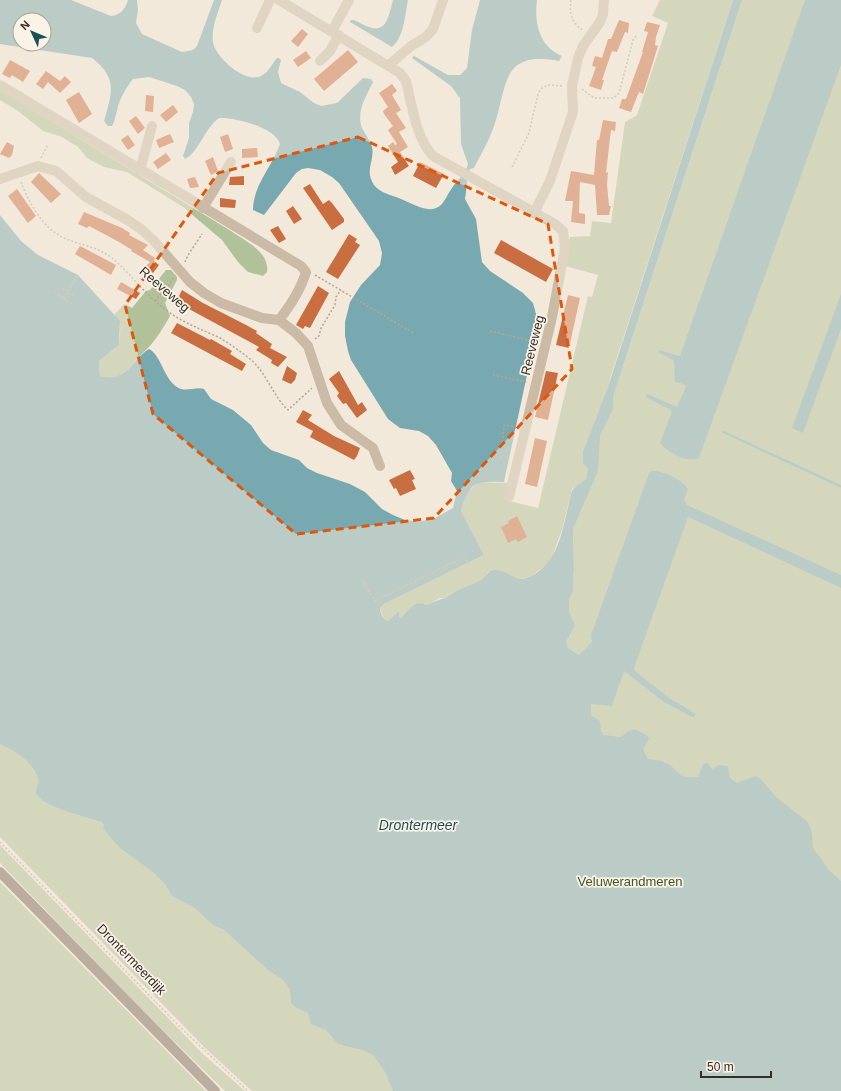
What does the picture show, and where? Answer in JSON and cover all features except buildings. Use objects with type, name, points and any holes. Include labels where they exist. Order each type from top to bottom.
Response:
[{"type":"main road","points":[[0,872],[215,1091]]},
{"type":"lane","points":[[257,28],[270,0]]},
{"type":"lane","name":"Reeveweg","points":[[280,0],[400,73],[406,81],[419,128],[427,150],[433,156],[471,176],[563,231],[565,248],[546,344],[508,497]]},
{"type":"lane","points":[[320,61],[330,51],[349,0]]},
{"type":"lane","points":[[389,65],[411,46],[426,37],[433,29],[443,0]]},
{"type":"lane","points":[[534,213],[550,181],[573,112],[572,86],[583,46],[600,22],[603,14],[604,0]]},
{"type":"lane","points":[[0,86],[302,266],[306,272],[304,279],[279,320]]},
{"type":"lane","points":[[140,170],[152,126]]},
{"type":"lane","points":[[203,208],[231,162]]},
{"type":"lane","name":"Reeveweg","points":[[0,179],[38,166],[56,171],[86,197],[141,229],[154,241],[190,282],[204,293],[221,303],[262,318],[279,320],[296,333],[308,346],[327,403],[341,425],[373,448],[380,466]]},
{"type":"path","points":[[571,0],[569,9],[571,19],[580,29],[591,34]]},
{"type":"path","points":[[45,151],[48,144]]},
{"type":"path","name":"Reeveweg","points":[[17,172],[25,193],[49,228],[62,237],[96,248],[111,257],[155,301],[187,324],[220,339],[251,360],[261,371],[275,394],[288,410],[319,380]]},
{"type":"path","points":[[182,266],[202,234]]},
{"type":"path","points":[[306,272],[312,273],[415,334]]},
{"type":"path","points":[[155,301],[162,290],[170,285],[176,273]]},
{"type":"path","points":[[64,298],[78,275]]},
{"type":"path","points":[[62,288],[74,295]]},
{"type":"path","points":[[308,346],[319,336],[321,328],[335,305],[336,299],[341,290]]},
{"type":"path","points":[[54,292],[73,304]]},
{"type":"path","points":[[490,331],[546,344]]},
{"type":"path","points":[[493,375],[536,384]]},
{"type":"path","points":[[501,458],[504,425],[526,427]]},
{"type":"path","points":[[362,580],[375,601],[465,557],[468,564]]},
{"type":"path","name":"Drontermeerdijk","points":[[0,842],[177,1023],[248,1091]]},
{"type":"highlighted area","points":[[358,137],[548,224],[572,369],[434,518],[296,534],[153,414],[125,305],[218,173]]},
{"type":"green space","points":[[660,0],[733,0],[610,379],[586,479],[572,489],[562,530],[550,562],[531,576],[520,579],[512,577],[502,571],[488,572],[480,581],[456,591],[446,598],[439,598],[432,603],[407,611],[401,618],[399,616],[399,611],[388,621],[384,620],[380,608],[384,604],[484,555],[461,511],[466,493],[479,482],[508,483],[505,500],[538,508],[588,296],[592,297],[598,275],[565,266],[570,237],[590,236],[592,221],[611,223],[625,122],[637,115],[668,23],[652,16]]},
{"type":"green space","name":"Drontermeer","points":[[742,0],[841,0],[841,1091],[252,1091],[205,1048],[0,837],[0,246],[92,378],[260,631],[568,648],[566,642],[575,626],[569,610],[569,600],[573,591],[573,529],[596,443],[613,404],[614,394]]},
{"type":"green space","points":[[0,90],[249,243],[261,253],[265,259],[267,272],[263,276],[248,272],[238,262],[222,240],[183,207],[127,172],[104,167],[87,158],[78,147],[62,137],[43,131],[18,111],[0,100]]},
{"type":"green space","points":[[166,270],[171,270],[177,277],[177,280],[165,303],[170,316],[158,336],[125,372],[115,377],[108,378],[100,376],[99,361],[119,345],[120,325],[114,315],[124,304],[132,308],[146,291],[150,290]]},
{"type":"green space","points":[[0,845],[202,1053],[245,1091],[225,1091],[139,1007],[0,863]]},
{"type":"green space","points":[[0,882],[206,1091],[0,1091]]},
{"type":"water","name":"Drontermeer","points":[[0,0],[71,0],[111,16],[122,11],[128,0],[137,0],[138,10],[136,23],[142,34],[182,52],[193,50],[197,46],[214,0],[222,0],[214,26],[213,42],[219,55],[239,73],[254,77],[261,76],[268,71],[277,58],[279,58],[281,60],[278,72],[281,83],[300,92],[314,103],[321,106],[337,103],[363,78],[371,79],[373,82],[361,110],[360,122],[369,139],[373,152],[370,170],[371,180],[377,188],[383,192],[422,208],[432,209],[442,204],[467,168],[468,164],[461,144],[460,98],[451,86],[412,58],[414,56],[448,75],[460,75],[467,68],[472,30],[480,0],[537,0],[536,17],[543,40],[548,47],[562,56],[559,61],[540,59],[526,61],[516,66],[510,74],[505,85],[490,137],[474,168],[470,169],[465,199],[476,219],[482,262],[490,271],[523,293],[533,303],[536,314],[536,333],[504,482],[486,482],[475,485],[467,494],[461,511],[484,555],[384,604],[380,608],[383,618],[388,621],[399,611],[399,616],[401,618],[412,606],[416,604],[419,603],[426,605],[446,598],[449,595],[481,580],[493,570],[501,571],[519,579],[531,576],[539,571],[552,557],[560,540],[572,491],[586,479],[588,469],[583,463],[583,452],[608,387],[733,0],[742,0],[614,394],[613,409],[600,436],[598,471],[573,529],[573,591],[569,600],[569,610],[575,626],[566,642],[568,648],[579,655],[592,642],[591,635],[649,473],[652,471],[662,472],[682,482],[688,489],[684,500],[687,505],[841,575],[841,588],[688,517],[634,670],[669,698],[696,714],[694,718],[664,702],[624,671],[612,706],[591,704],[591,715],[600,721],[601,731],[604,735],[621,737],[628,731],[635,729],[648,736],[649,739],[643,749],[648,759],[658,760],[669,764],[686,777],[698,777],[703,764],[707,763],[713,769],[718,765],[728,766],[730,778],[737,783],[755,776],[761,779],[776,797],[808,822],[812,832],[813,848],[830,871],[841,881],[841,1091],[393,1091],[385,1072],[373,1055],[362,1050],[338,1044],[326,1030],[311,1024],[308,1013],[295,1007],[291,1003],[290,990],[283,980],[268,970],[223,929],[214,926],[195,908],[172,896],[165,884],[153,872],[120,848],[103,829],[104,825],[102,822],[55,807],[46,803],[36,793],[36,788],[39,781],[33,768],[24,758],[13,750],[0,744],[0,215],[21,241],[38,255],[78,275],[120,321],[119,345],[99,361],[100,376],[109,377],[123,374],[149,349],[157,356],[169,379],[177,387],[180,389],[204,389],[211,399],[233,410],[251,425],[263,443],[271,450],[299,460],[307,468],[317,473],[350,484],[365,492],[382,509],[405,520],[418,522],[435,518],[453,508],[457,491],[451,481],[452,473],[436,445],[428,436],[419,431],[400,428],[388,419],[351,360],[345,336],[345,322],[350,302],[361,285],[380,265],[382,253],[379,241],[339,183],[320,170],[308,168],[302,169],[296,173],[264,215],[253,210],[259,184],[280,144],[277,138],[270,133],[244,121],[219,118],[209,128],[190,156],[185,159],[183,156],[189,138],[189,123],[194,104],[191,97],[185,90],[149,77],[133,79],[121,98],[112,126],[108,126],[104,121],[111,94],[111,86],[106,72],[92,58],[52,52],[52,12],[12,12],[12,46],[0,44]]},
{"type":"water","points":[[393,0],[408,0],[402,32],[392,47],[350,22],[353,20],[370,27],[381,27],[385,24]]},
{"type":"water","points":[[805,0],[841,0],[841,65],[699,458],[684,458],[668,450],[660,443],[672,411],[646,397],[647,394],[677,407],[686,386],[675,382],[673,360],[658,352],[659,350],[680,356]]},
{"type":"water","points":[[841,294],[841,329],[803,433],[792,428]]},
{"type":"water","points":[[722,430],[841,485],[841,488],[723,433]]},
{"type":"park label","name":"Veluwerandmeren","points":[[630,881]]}]
